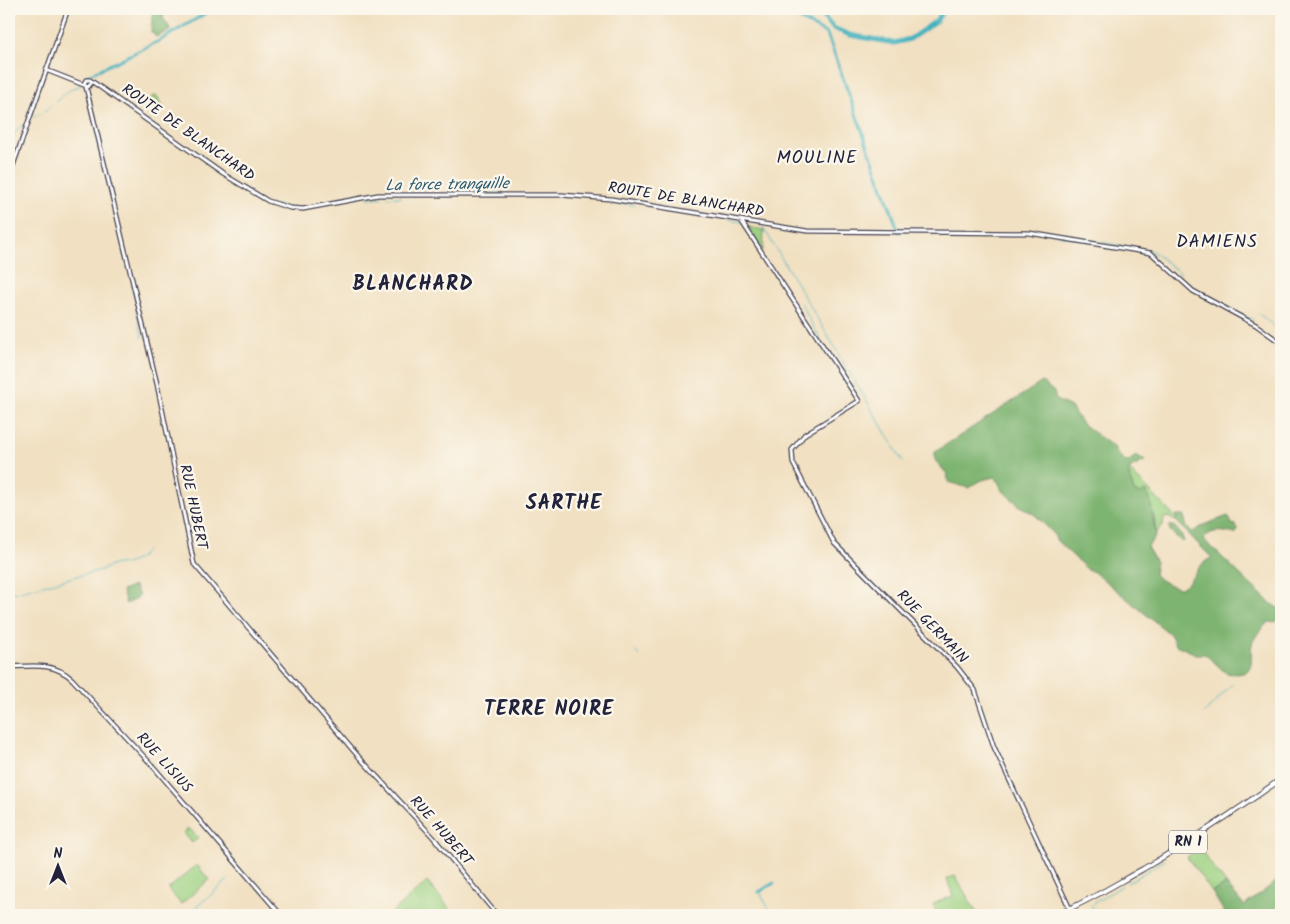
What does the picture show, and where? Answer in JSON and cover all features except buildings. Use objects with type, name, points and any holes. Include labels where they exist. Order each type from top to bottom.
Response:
[{"type":"main road","name":"RN 1","points":[[1055,915],[1070,909],[1205,832],[1281,779]]},
{"type":"street","points":[[9,177],[68,9]]},
{"type":"street","name":"ROUTE DE BLANCHARD","points":[[46,70],[112,94],[223,174],[268,200],[289,208],[303,209],[378,195],[562,195],[611,199],[807,232],[898,234],[1012,231],[1144,251],[1156,255],[1193,291],[1256,325],[1281,343]]},
{"type":"street","name":"RUE HUBERT","points":[[88,86],[157,384],[194,564],[358,756],[433,837],[497,915]]},
{"type":"street","name":"RUE GERMAIN","points":[[742,222],[859,401],[805,434],[792,450],[793,462],[834,543],[956,668],[975,690],[1000,760],[1070,909]]},
{"type":"street","name":"RUE LISIUS","points":[[9,666],[42,665],[58,669],[66,674],[151,764],[281,915]]},
{"type":"green space","points":[[153,9],[166,9],[163,18],[171,30],[156,37],[151,32]]},
{"type":"green space","points":[[153,96],[157,96],[163,107],[147,107],[146,104]]},
{"type":"green space","points":[[748,227],[764,230],[763,251]]},
{"type":"green space","points":[[1042,382],[1054,392],[1056,400],[1071,407],[1082,424],[1115,448],[1116,453],[1127,462],[1136,456],[1146,460],[1131,468],[1128,472],[1134,492],[1140,494],[1145,491],[1150,499],[1156,536],[1147,547],[1156,562],[1154,574],[1159,579],[1181,588],[1190,581],[1207,560],[1212,558],[1176,521],[1177,515],[1184,516],[1187,528],[1193,532],[1206,524],[1228,516],[1232,524],[1236,525],[1238,531],[1235,534],[1214,532],[1203,539],[1269,602],[1281,610],[1279,620],[1266,624],[1256,636],[1252,643],[1251,663],[1245,672],[1238,674],[1226,673],[1205,654],[1196,654],[1176,645],[1170,634],[1094,572],[1088,570],[1057,541],[1053,533],[1035,515],[1020,506],[1001,489],[1000,483],[994,477],[982,480],[968,488],[948,482],[947,474],[935,460],[935,452]]},
{"type":"green space","points":[[1129,470],[1174,516],[1177,515],[1176,521],[1168,517],[1164,518],[1163,525],[1156,533],[1154,517],[1140,494],[1134,492]]},
{"type":"green space","points":[[1169,526],[1174,526],[1184,541],[1182,542],[1170,531]]},
{"type":"green space","points":[[134,586],[139,595],[126,604],[122,591]]},
{"type":"green space","points":[[189,828],[198,838],[192,843],[184,833]]},
{"type":"green space","points":[[1199,848],[1226,884],[1212,892],[1187,857]]},
{"type":"green space","points":[[197,865],[209,880],[181,904],[168,889]]},
{"type":"green space","points":[[955,876],[978,915],[938,915],[933,904],[953,896],[947,879]]},
{"type":"green space","points":[[1281,878],[1281,906],[1272,915],[1226,915],[1212,892],[1226,884],[1244,906]]},
{"type":"green space","points":[[427,882],[455,915],[389,915]]},
{"type":"waterway","points":[[86,76],[159,41],[213,9]]},
{"type":"waterway","points":[[817,9],[833,28],[850,35],[894,43],[910,39],[936,21],[944,9]]},
{"type":"waterway","points":[[783,10],[827,34],[899,232]]},
{"type":"waterway","points":[[34,117],[46,110],[68,91],[81,85]]},
{"type":"waterway","points":[[9,139],[22,125]]},
{"type":"waterway","name":"La force tranquille","points":[[465,193],[503,193]]},
{"type":"waterway","name":"La force tranquille","points":[[368,198],[401,197]]},
{"type":"waterway","name":"La force tranquille","points":[[603,200],[609,201]]},
{"type":"waterway","name":"La force tranquille","points":[[613,202],[634,205]]},
{"type":"waterway","name":"La force tranquille","points":[[276,205],[282,207]]},
{"type":"waterway","name":"La force tranquille","points":[[728,220],[742,222]]},
{"type":"waterway","points":[[763,227],[903,462]]},
{"type":"waterway","points":[[1057,235],[1152,251],[1181,274]]},
{"type":"waterway","points":[[123,249],[126,262]]},
{"type":"waterway","points":[[1188,282],[1193,288]]},
{"type":"waterway","points":[[132,286],[136,304]]},
{"type":"waterway","points":[[1207,296],[1231,309]]},
{"type":"waterway","points":[[801,303],[821,341]]},
{"type":"waterway","points":[[136,307],[142,338]]},
{"type":"waterway","points":[[1258,313],[1281,332]]},
{"type":"waterway","points":[[1243,315],[1253,320]]},
{"type":"waterway","points":[[9,594],[101,570],[116,564],[127,564],[140,558],[146,551]]},
{"type":"waterway","points":[[635,651],[640,656]]},
{"type":"waterway","points":[[1204,714],[1232,684]]},
{"type":"waterway","points":[[1127,883],[1165,860]]},
{"type":"waterway","points":[[187,915],[228,880]]},
{"type":"waterway","points":[[759,892],[774,883]]},
{"type":"waterway","points":[[1094,903],[1122,886]]},
{"type":"waterway","points":[[760,892],[772,915]]},
{"type":"waterway","points":[[1091,905],[1099,915]]},
{"type":"district","name":"MOULINE","points":[[817,158]]},
{"type":"district","name":"DAMIENS","points":[[1217,242]]},
{"type":"district","name":"BLANCHARD","points":[[413,285]]},
{"type":"district","name":"SARTHE","points":[[564,504]]},
{"type":"district","name":"TERRE NOIRE","points":[[549,710]]}]
